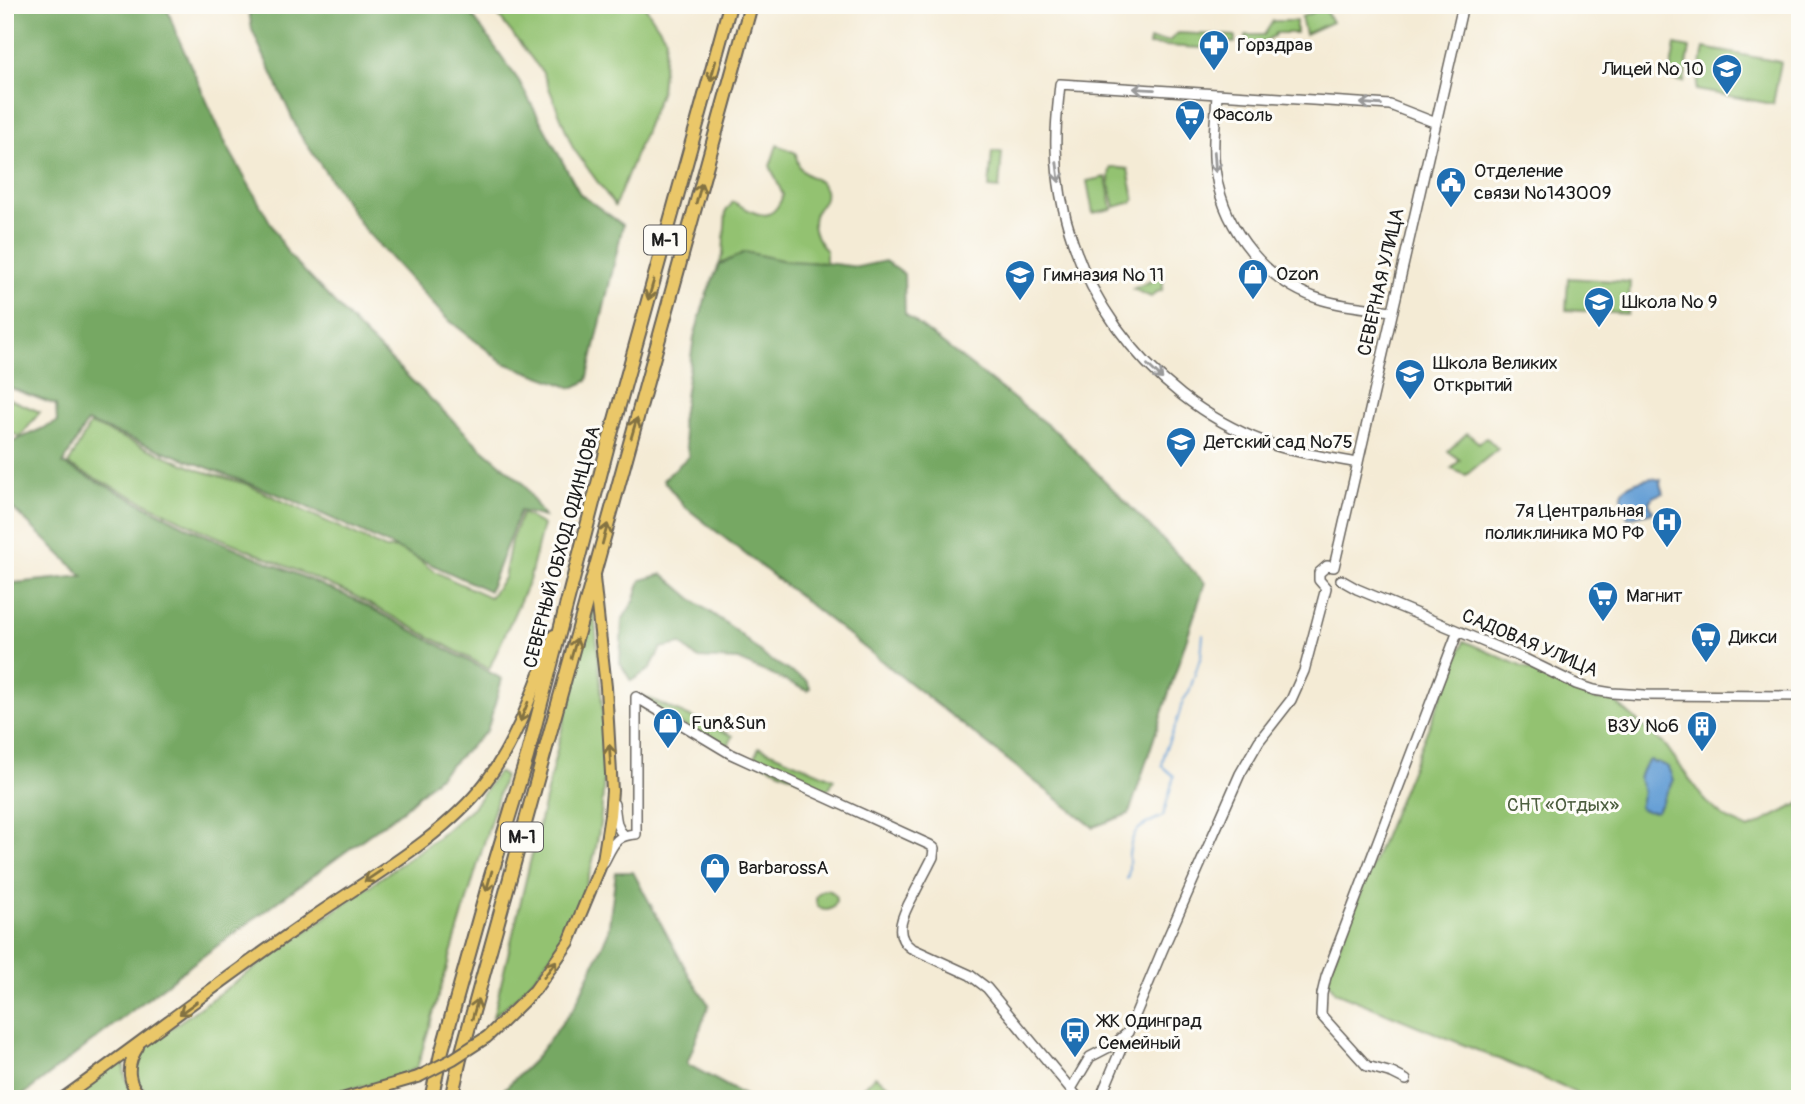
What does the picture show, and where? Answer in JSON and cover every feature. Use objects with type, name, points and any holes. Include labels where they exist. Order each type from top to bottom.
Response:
[{"type":"highway","name":"СЕВЕРНЫЙ ОБХОД ОДИНЦОВА","points":[[431,1099],[490,879],[527,757],[566,603],[730,5]]},
{"type":"highway","name":"СЕВЕРНЫЙ ОБХОД ОДИНЦОВА","points":[[451,1099],[751,5]]},
{"type":"main road","name":"М-1","points":[[342,1099],[418,1077],[487,1037],[534,990],[569,942],[603,860],[612,791],[606,687],[594,575]]},
{"type":"main road","name":"М-1","points":[[62,1099],[304,923],[433,834],[464,807],[485,783],[523,717],[566,603]]},
{"type":"main road","points":[[146,1099],[134,1089],[129,1068],[138,1046],[148,1037]]},
{"type":"street","points":[[1006,5],[1042,5]]},
{"type":"street","name":"СЕВЕРНАЯ УЛИЦА","points":[[1334,567],[1463,5]]},
{"type":"street","points":[[1358,463],[1264,442],[1219,420],[1188,400],[1156,373],[1127,342],[1103,307],[1073,247],[1057,166],[1056,135],[1060,85],[1390,105],[1436,124]]},
{"type":"street","points":[[1217,94],[1214,145],[1216,175],[1224,205],[1245,244],[1268,268],[1321,300],[1393,311]]},
{"type":"street","points":[[1334,567],[1339,571],[1341,580],[1336,587],[1325,588],[1320,584],[1319,573],[1324,568],[1334,567]]},
{"type":"street","name":"САДОВАЯ УЛИЦА","points":[[1341,580],[1525,659],[1576,684],[1603,692],[1645,695],[1800,696]]},
{"type":"street","points":[[1100,1099],[1240,774],[1259,741],[1291,700],[1304,671],[1325,588]]},
{"type":"street","points":[[1406,1080],[1367,1066],[1321,1018],[1322,994],[1326,977],[1458,631]]},
{"type":"street","points":[[590,892],[617,839],[636,834],[636,697],[731,754],[934,848],[933,857],[901,920],[902,938],[911,948],[970,975],[988,988],[1079,1099]]},
{"type":"street","points":[[612,791],[617,823],[624,835]]},
{"type":"street","points":[[1070,1089],[1090,1057],[1115,1044],[1131,1028]]},
{"type":"green space","points":[[5,5],[166,5],[227,146],[288,254],[359,329],[479,446],[523,483],[544,517],[520,511],[489,591],[287,498],[87,422],[63,464],[189,528],[354,599],[502,679],[487,731],[404,809],[191,965],[18,1099],[5,1099],[5,584],[83,576],[5,501],[5,445],[57,422],[56,405],[5,386]]},
{"type":"green space","points":[[248,5],[465,5],[519,81],[580,194],[623,225],[587,381],[572,388],[504,363],[446,318],[364,229],[299,133],[252,30]]},
{"type":"green space","points":[[490,5],[644,5],[666,38],[661,91],[615,206],[573,148],[543,73]]},
{"type":"green space","points":[[1324,8],[1332,22],[1305,34],[1301,17]]},
{"type":"green space","points":[[1273,21],[1296,21],[1296,33],[1275,33],[1261,43],[1246,43],[1246,35],[1264,35]]},
{"type":"green space","points":[[1178,33],[1235,36],[1235,43],[1215,41],[1201,48],[1149,45],[1150,40],[1169,41]]},
{"type":"green space","points":[[1675,45],[1690,48],[1684,82],[1669,79]]},
{"type":"green space","points":[[1704,48],[1781,62],[1773,104],[1696,90]]},
{"type":"green space","points":[[777,145],[796,153],[801,169],[819,181],[825,190],[825,199],[814,215],[813,226],[816,236],[826,250],[826,263],[786,261],[745,252],[719,265],[723,254],[726,211],[733,202],[761,215],[773,211],[783,195],[770,166]]},
{"type":"green space","points":[[992,151],[1002,152],[999,189],[989,188]]},
{"type":"green space","points":[[1111,167],[1128,169],[1134,199],[1132,202],[1115,207],[1109,181]]},
{"type":"green space","points":[[1106,177],[1112,209],[1093,213],[1087,181]]},
{"type":"green space","points":[[745,252],[786,261],[858,267],[885,261],[904,274],[905,314],[1059,434],[1205,583],[1129,814],[1093,827],[684,506],[663,480],[689,456],[681,423],[694,337],[707,293],[719,265]]},
{"type":"green space","points":[[1164,275],[1162,290],[1151,297],[1133,289]]},
{"type":"green space","points":[[1568,278],[1630,282],[1628,314],[1566,310]]},
{"type":"green space","points":[[5,397],[40,412],[20,437],[5,430]]},
{"type":"green space","points":[[90,424],[199,470],[246,484],[386,549],[405,551],[451,580],[490,597],[504,578],[511,541],[522,513],[543,525],[529,581],[489,669],[351,594],[199,529],[68,465]]},
{"type":"green space","points":[[1467,433],[1479,443],[1486,437],[1498,449],[1466,475],[1451,469],[1460,460],[1448,451]]},
{"type":"green space","points":[[663,574],[767,658],[807,681],[810,688],[808,691],[738,660],[697,658],[681,644],[661,648],[650,669],[631,681],[620,663],[622,620],[634,601],[641,580]]},
{"type":"green space","points":[[593,599],[604,756],[602,806],[594,855],[580,903],[556,949],[521,993],[493,1017]]},
{"type":"green space","name":"СНТ «Отдых»","points":[[1464,641],[1597,700],[1613,700],[1666,746],[1705,801],[1725,818],[1749,829],[1800,803],[1800,1099],[1589,1099],[1335,992],[1326,977]]},
{"type":"green space","points":[[641,695],[733,736],[728,746],[643,707]]},
{"type":"green space","points":[[759,747],[834,779],[826,791],[757,761],[755,756]]},
{"type":"green space","points":[[498,772],[504,776],[417,1068],[358,1088],[294,1096],[166,1099],[141,1087],[135,1075],[135,1067],[143,1048],[438,837],[474,806]]},
{"type":"green space","points":[[616,872],[633,872],[689,975],[709,1005],[687,1064],[751,1099],[494,1099],[533,1061],[575,1006],[608,933]]},
{"type":"green space","points":[[826,890],[833,893],[836,900],[833,907],[826,910],[819,907],[816,900],[819,893]]},
{"type":"green space","points":[[124,1059],[126,1080],[137,1099],[67,1099]]},
{"type":"green space","points":[[875,1076],[899,1092],[891,1099],[852,1099]]},
{"type":"water","points":[[1651,478],[1661,480],[1663,493],[1649,502],[1653,512],[1628,518],[1622,501],[1624,490],[1634,483]]},
{"type":"water","points":[[1651,760],[1668,767],[1673,780],[1657,811],[1652,812],[1639,807],[1643,792],[1639,779],[1645,765]]},
{"type":"waterway","points":[[1127,879],[1130,847],[1135,834],[1143,826],[1163,816],[1174,776],[1162,766],[1165,750],[1201,656],[1203,635]]},
{"type":"place","name":"Горздрав","points":[[1214,72]]},
{"type":"place","name":"Лицей № 10","points":[[1727,96]]},
{"type":"place","name":"Фасоль","points":[[1190,142]]},
{"type":"place","name":"Отделение связи №143009","points":[[1451,209]]},
{"type":"place","name":"Ozon","points":[[1253,301]]},
{"type":"place","name":"Гимназия № 11","points":[[1020,302]]},
{"type":"place","name":"Школа № 9","points":[[1599,329]]},
{"type":"place","name":"Школа Великих Открытий","points":[[1410,401]]},
{"type":"place","name":"Детский сад №75","points":[[1181,469]]},
{"type":"place","name":"7я Центральная поликлиника МО РФ","points":[[1667,549]]},
{"type":"place","name":"Магнит","points":[[1603,623]]},
{"type":"place","name":"Дикси","points":[[1706,664]]},
{"type":"place","name":"Fun&Sun","points":[[668,750]]},
{"type":"place","name":"ВЗУ №6","points":[[1702,753]]},
{"type":"place","name":"BarbarossA","points":[[715,895]]},
{"type":"place","name":"ЖК Одинград Семейный","points":[[1075,1059]]}]
